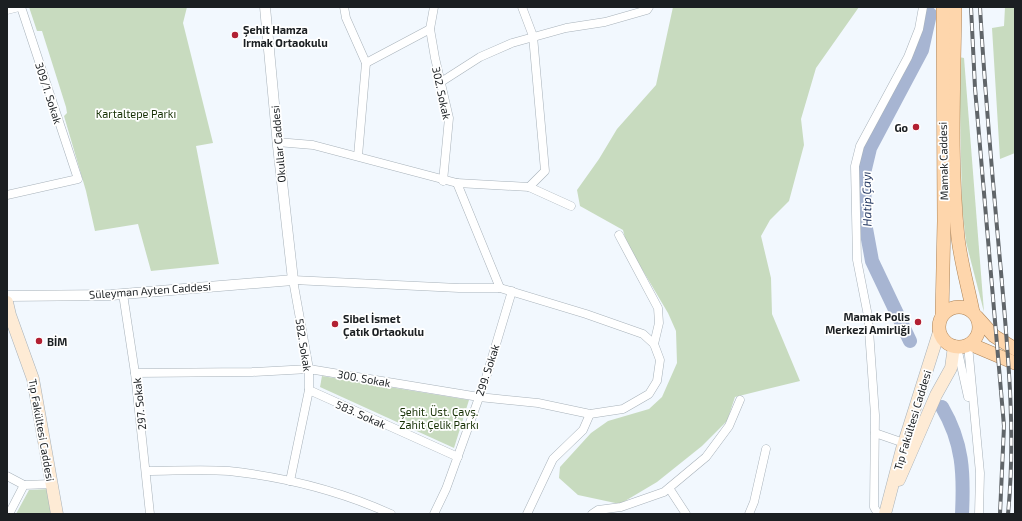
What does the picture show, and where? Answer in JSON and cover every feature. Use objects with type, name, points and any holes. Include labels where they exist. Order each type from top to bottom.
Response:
[{"type":"main road","name":"Mamak Caddesi","points":[[942,315],[944,221],[942,162],[943,7]]},
{"type":"main road","name":"Mamak Caddesi","points":[[955,7],[953,161],[956,219],[962,267],[975,315],[994,336],[1015,349]]},
{"type":"main road","name":"Tıp Fakültesi Caddesi","points":[[7,302],[10,315],[33,379],[57,514]]},
{"type":"main road","points":[[962,345],[977,335],[979,330],[975,315],[968,308],[956,306],[942,315],[938,326],[939,332],[946,342],[962,345],[1015,363]]},
{"type":"main road","name":"Tıp Fakültesi Caddesi","points":[[883,512],[939,332]]},
{"type":"main road","name":"Tıp Fakültesi Caddesi","points":[[883,512],[936,395],[962,345]]},
{"type":"street","points":[[7,10],[20,7]]},
{"type":"street","name":"309/1. Sokak","points":[[7,195],[78,179],[20,7]]},
{"type":"street","name":"Okullar Caddesi","points":[[266,7],[277,142],[293,280]]},
{"type":"street","points":[[344,7],[346,18],[366,63],[358,156]]},
{"type":"street","name":"302. Sokak","points":[[434,7],[430,29],[449,118],[443,180]]},
{"type":"street","points":[[522,7],[533,36],[545,171],[529,187]]},
{"type":"street","points":[[441,82],[480,57],[512,42],[566,28],[605,22],[647,10],[649,7]]},
{"type":"street","points":[[883,512],[874,507],[875,433],[868,316],[857,260],[855,166],[860,146],[908,57],[919,29],[923,7]]},
{"type":"street","points":[[366,63],[430,29]]},
{"type":"street","points":[[277,142],[313,145],[457,183],[529,187],[570,206]]},
{"type":"street","points":[[457,183],[500,288]]},
{"type":"street","points":[[619,235],[658,308],[659,323],[654,344]]},
{"type":"street","points":[[293,280],[459,288],[500,288],[643,334],[654,344],[660,360],[657,381],[649,394],[623,409],[590,414],[583,430],[553,459],[528,514]]},
{"type":"street","name":"Süleyman Ayten Caddesi","points":[[7,296],[123,294],[293,280]]},
{"type":"street","name":"582. Sokak","points":[[290,481],[309,390],[309,369],[293,280]]},
{"type":"street","name":"299. Sokak","points":[[434,514],[446,489],[458,457],[512,291]]},
{"type":"street","name":"297. Sokak","points":[[123,294],[135,372],[150,514]]},
{"type":"street","points":[[962,345],[975,425],[980,473],[979,514]]},
{"type":"street","name":"300. Sokak","points":[[135,372],[252,372],[309,369],[479,396],[538,403],[590,414]]},
{"type":"street","name":"583. Sokak","points":[[309,390],[458,457]]},
{"type":"street","points":[[592,514],[598,510],[621,507],[664,492],[706,457],[729,426],[740,400]]},
{"type":"street","points":[[875,433],[904,443]]},
{"type":"street","points":[[749,514],[754,502],[766,449]]},
{"type":"street","points":[[146,471],[228,471],[290,481],[363,501],[391,514]]},
{"type":"street","points":[[7,476],[24,485],[52,484]]},
{"type":"street","points":[[9,514],[24,485]]},
{"type":"street","points":[[669,488],[686,514]]},
{"type":"green space","name":"Kartaltepe Parkı","points":[[29,7],[187,7],[183,23],[213,143],[196,146],[219,264],[151,271],[138,224],[95,231],[86,191],[64,116],[67,113],[66,107],[42,31],[37,31]]},
{"type":"green space","points":[[673,7],[859,7],[816,68],[801,119],[804,145],[789,201],[770,220],[761,236],[771,278],[772,314],[800,381],[735,397],[727,421],[702,446],[657,482],[620,504],[578,495],[559,478],[560,467],[591,433],[608,421],[649,409],[662,397],[677,363],[676,331],[668,313],[626,242],[623,230],[580,206],[577,190],[599,159],[617,129],[656,85]]},
{"type":"green space","points":[[1005,7],[1015,7],[1015,153],[1000,159],[992,28],[1004,26]]},
{"type":"green space","points":[[959,57],[964,58],[984,312],[966,242],[962,206]]},
{"type":"green space","name":"Şehit. Üst. Çavş. Zahit Çelik Parkı","points":[[322,376],[469,400],[454,448],[320,387]]},
{"type":"green space","points":[[49,489],[51,514],[16,514],[29,490]]},
{"type":"waterway","name":"Hatip Çayı","points":[[910,341],[872,261],[865,223],[864,173],[870,148],[922,50],[930,14]]},
{"type":"waterway","name":"Hatip Çayı","points":[[942,407],[954,433],[961,459],[963,485],[962,514]]},
{"type":"railway","points":[[971,7],[975,88],[1004,426],[1000,514]]},
{"type":"railway","points":[[980,7],[1010,393],[1011,453],[1008,514]]},
{"type":"place","name":"Şehit Hamza Irmak Ortaokulu","points":[[235,35]]},
{"type":"place","name":"Go","points":[[916,127]]},
{"type":"place","name":"Mamak Polis Merkezi Amirliği","points":[[918,322]]},
{"type":"place","name":"Sibel İsmet Çatık Ortaokulu","points":[[335,324]]},
{"type":"place","name":"BİM","points":[[39,341]]}]
